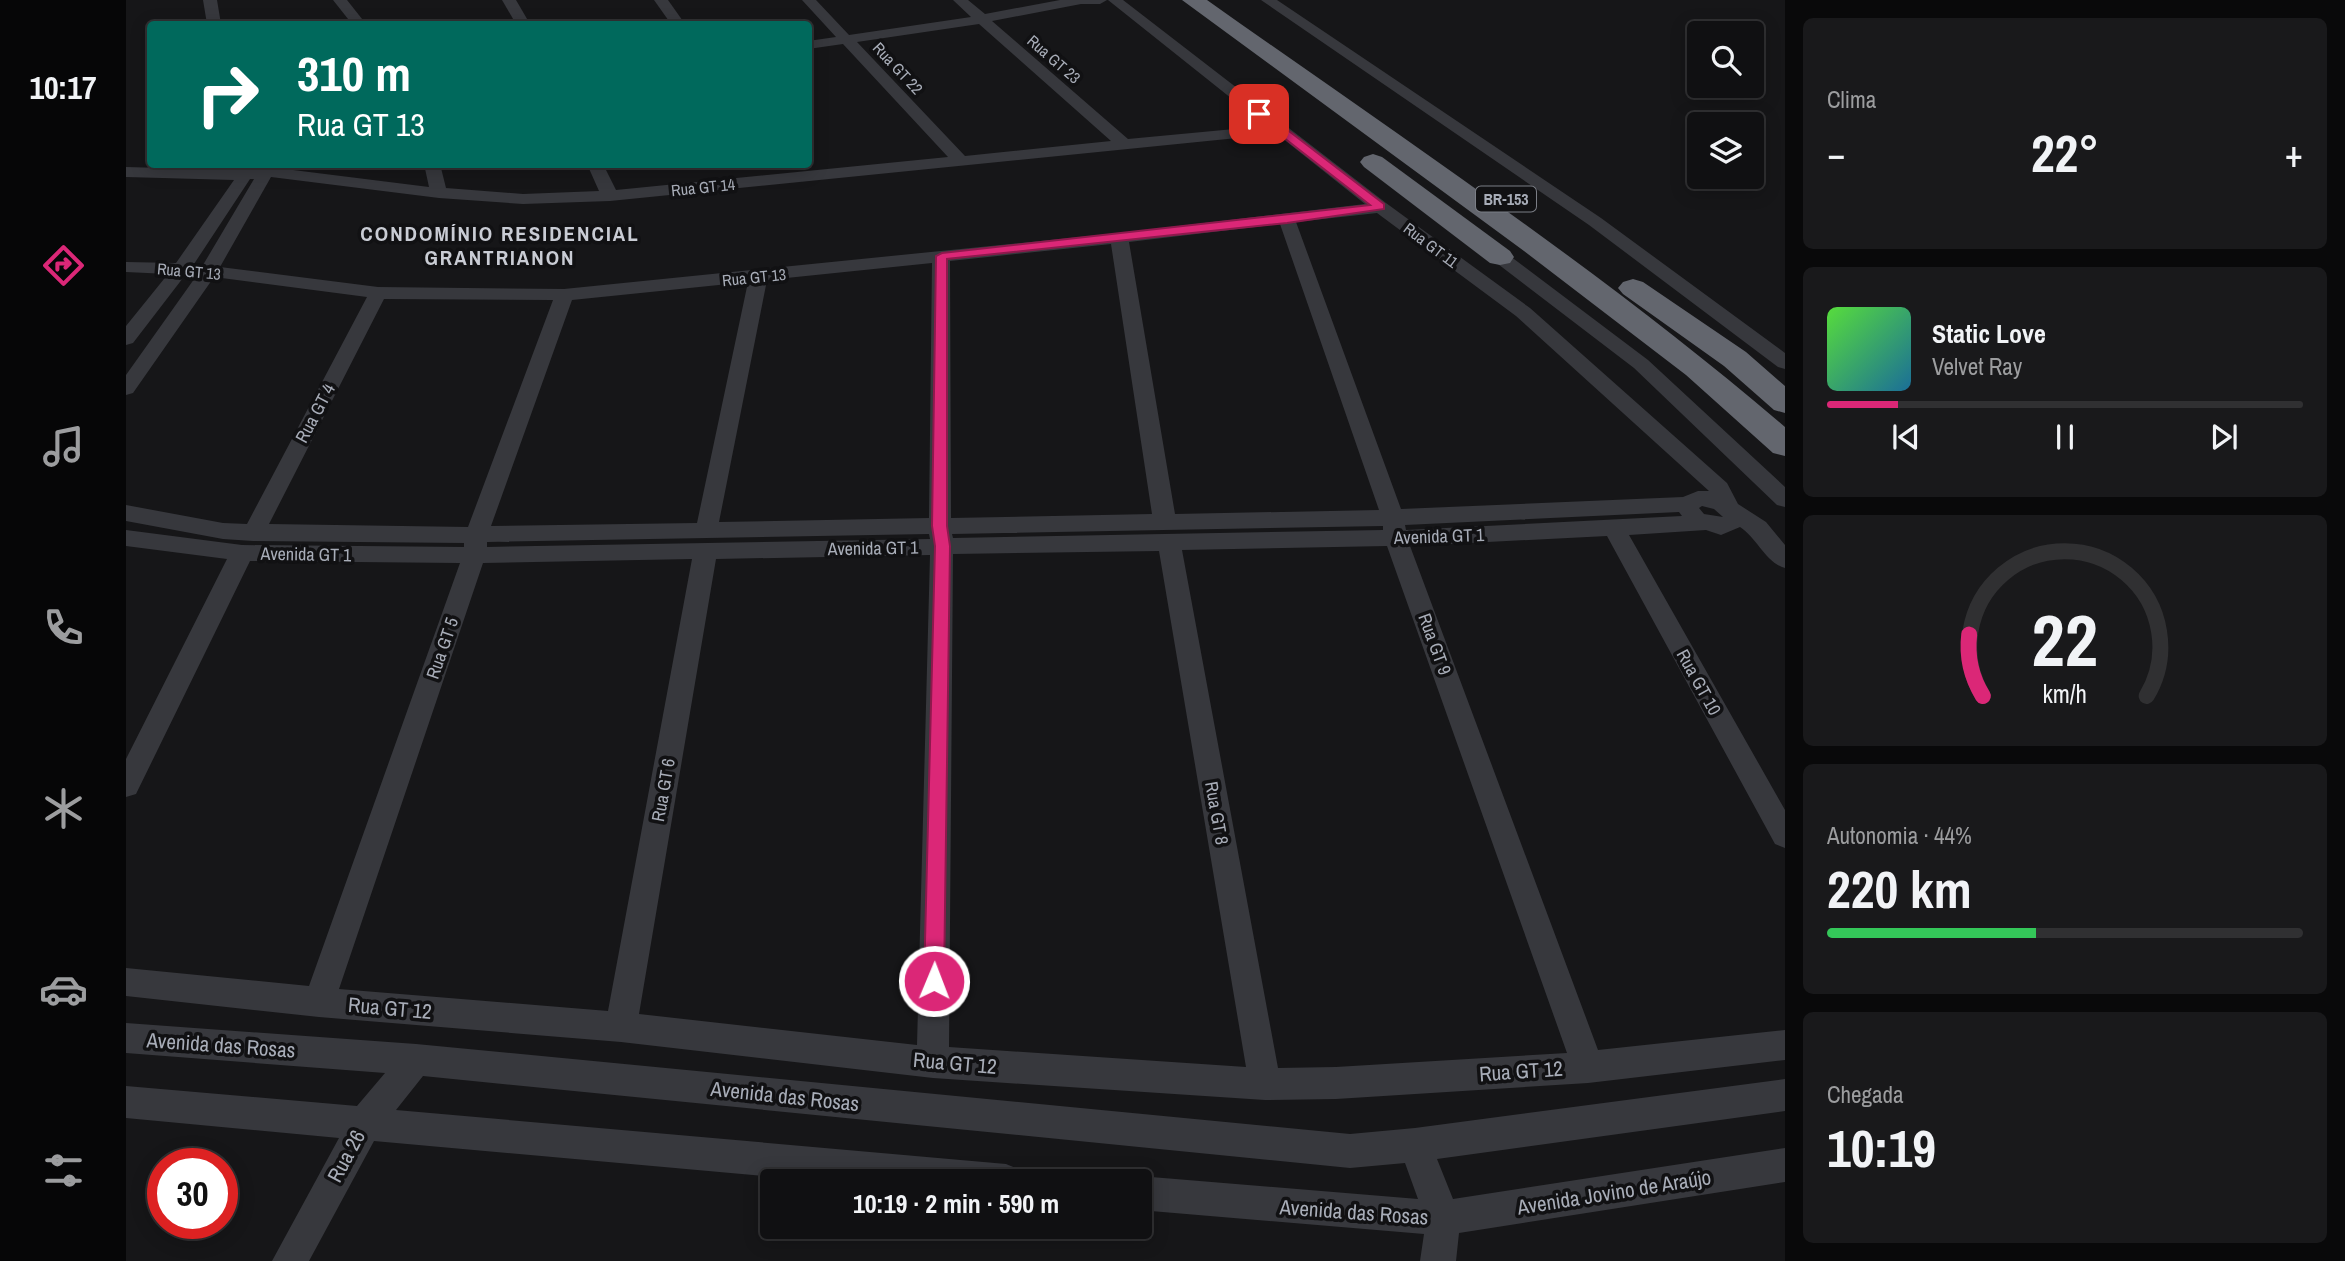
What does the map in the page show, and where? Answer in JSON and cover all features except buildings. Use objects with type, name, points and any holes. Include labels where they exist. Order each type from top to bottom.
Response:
[{"type":"highway","name":"BR-153","points":[[1193,0],[1534,245],[1697,368],[1785,445]]},
{"type":"highway","name":"BR-153","points":[[1222,0],[1735,359],[1785,403]]},
{"type":"highway","points":[[1242,35],[1302,109]]},
{"type":"highway","points":[[1353,146],[1500,257]]},
{"type":"highway","points":[[1500,257],[1497,250],[1503,244],[1514,241],[1534,245]]},
{"type":"street","points":[[210,0],[214,21]]},
{"type":"street","points":[[340,0],[357,21]]},
{"type":"street","points":[[509,0],[521,21]]},
{"type":"street","points":[[661,0],[676,21]]},
{"type":"street","name":"Rua GT 22","points":[[809,0],[960,160]]},
{"type":"street","name":"Rua GT 23","points":[[960,0],[1124,144]]},
{"type":"street","points":[[812,44],[844,36],[978,16],[1049,0]]},
{"type":"street","points":[[1268,0],[1569,204],[1719,310],[1785,363]]},
{"type":"street","name":"Rua GT 11","points":[[978,16],[1092,1],[1119,3],[1380,207],[1523,312],[1719,488],[1730,515],[1782,557]]},
{"type":"street","points":[[812,37],[844,36]]},
{"type":"street","name":"Rua GT 14","points":[[126,172],[269,168],[439,192],[523,199],[610,196],[775,172],[960,160],[1279,129]]},
{"type":"street","points":[[126,388],[209,271],[269,168]]},
{"type":"street","points":[[433,168],[439,192]]},
{"type":"street","points":[[597,168],[610,196]]},
{"type":"street","points":[[126,338],[181,269],[244,170]]},
{"type":"street","name":"Rua GT 13","points":[[126,267],[209,271],[378,293],[564,295],[758,277],[1380,207]]},
{"type":"street","name":"Rua GT 9","points":[[1287,219],[1588,1067]]},
{"type":"street","name":"Rua GT 8","points":[[1119,238],[1167,533],[1265,1084]]},
{"type":"street","points":[[933,1062],[941,536],[942,256]]},
{"type":"street","points":[[1500,257],[1641,364],[1785,500]]},
{"type":"street","name":"Rua GT 6","points":[[621,1027],[705,543],[758,277]]},
{"type":"street","name":"Rua GT 4","points":[[126,786],[247,543],[378,293]]},
{"type":"street","name":"Rua GT 5","points":[[319,1002],[475,545],[564,295]]},
{"type":"street","points":[[1698,469],[1691,514],[1704,523]]},
{"type":"street","name":"Avenida GT 1","points":[[126,538],[247,543],[475,545],[705,543],[1395,528],[1614,528],[1704,523],[1713,526],[1730,515],[1719,501],[1693,501],[1395,528]]},
{"type":"street","name":"Avenida GT 1","points":[[126,513],[223,531],[247,543]]},
{"type":"street","name":"Rua GT 10","points":[[1614,528],[1785,836]]},
{"type":"street","name":"Rua GT 12","points":[[126,982],[319,1002],[621,1027],[933,1062],[1265,1084],[1336,1083],[1588,1067],[1785,1045]]},
{"type":"street","name":"Avenida das Rosas","points":[[126,1038],[416,1060],[1350,1151],[1430,1142]]},
{"type":"street","name":"Rua 26","points":[[290,1261],[365,1123],[416,1060]]},
{"type":"street","points":[[1438,1261],[1443,1219],[1430,1142],[1785,1096]]},
{"type":"street","points":[[126,1102],[873,1169]]},
{"type":"street","name":"Avenida Jovino de Araújo","points":[[1443,1219],[1785,1165]]},
{"type":"street","name":"Avenida das Rosas","points":[[1152,1195],[1443,1219]]},
{"type":"district","name":"CONDOMÍNIO RESIDENCIAL GRANTRIANON","points":[[500,245]]},
{"type":"route","points":[[934,981],[942,546],[942,256],[1380,207],[1259,114]]}]
